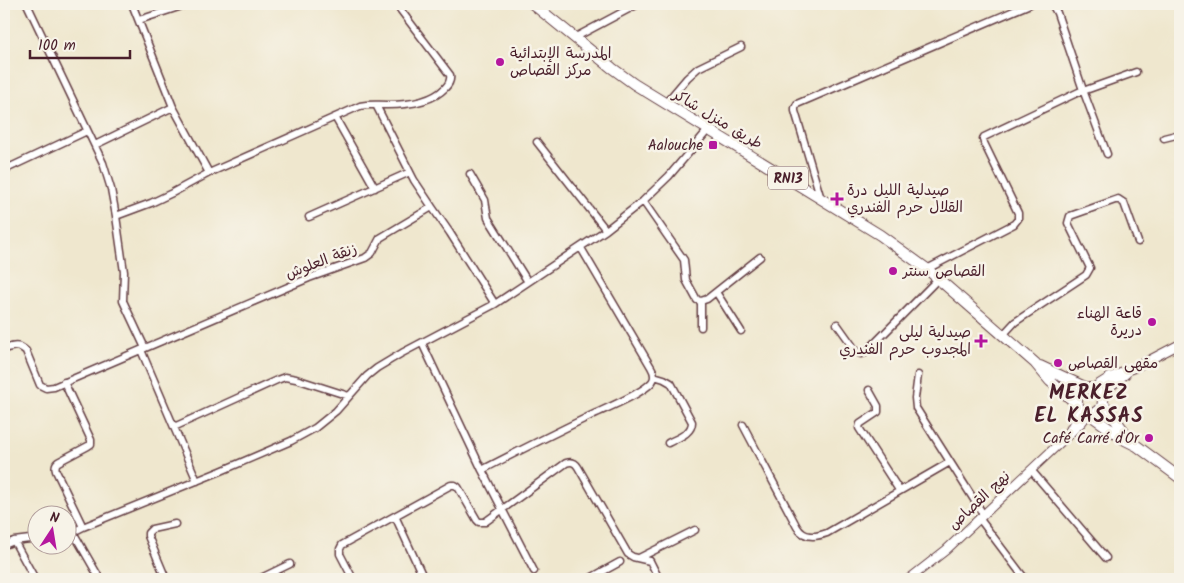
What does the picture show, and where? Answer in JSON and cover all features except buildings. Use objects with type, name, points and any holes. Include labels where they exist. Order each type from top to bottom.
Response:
[{"type":"main road","name":"طريق منزل شاكر","points":[[533,4],[612,68],[665,104],[880,235],[927,268],[1035,363],[1050,380],[1084,410],[1180,478]]},
{"type":"main road","name":"طريق منزل شاكر","points":[[1035,363],[1090,389]]},
{"type":"main road","name":"RN13","points":[[1090,389],[1095,389],[1103,401]]},
{"type":"main road","points":[[1090,389],[1085,390],[1078,398],[1084,410],[1093,414],[1100,410],[1103,401]]},
{"type":"main road","name":"طريق منزل شاكر","points":[[1103,401],[1124,432],[1137,446]]},
{"type":"street","points":[[27,4],[107,176],[116,216],[124,272],[123,301],[197,481]]},
{"type":"street","points":[[132,4],[173,106],[209,173]]},
{"type":"street","points":[[139,20],[188,4]]},
{"type":"street","points":[[116,216],[151,203],[209,173],[360,106],[421,102],[443,91],[449,85],[451,78],[448,71],[396,4]]},
{"type":"street","points":[[574,38],[638,4]]},
{"type":"street","points":[[821,199],[794,111],[798,104],[1030,4]]},
{"type":"street","points":[[1052,4],[1057,13],[1083,91],[1108,154]]},
{"type":"street","points":[[665,104],[698,68],[741,47]]},
{"type":"street","points":[[927,268],[1014,224],[1018,219],[1018,213],[984,143],[984,137],[1083,91],[1136,72]]},
{"type":"street","points":[[376,105],[410,172],[495,304]]},
{"type":"street","points":[[94,146],[173,106]]},
{"type":"street","points":[[335,118],[375,188]]},
{"type":"street","points":[[78,529],[291,441],[315,428],[336,411],[372,371],[495,304],[580,248],[643,202],[669,176],[708,130]]},
{"type":"street","points":[[4,170],[87,131]]},
{"type":"street","points":[[1164,138],[1180,134]]},
{"type":"street","points":[[537,142],[606,230]]},
{"type":"street","points":[[309,217],[410,172]]},
{"type":"street","points":[[470,174],[485,200],[488,218],[528,282]]},
{"type":"street","points":[[1003,335],[1015,322],[1086,275],[1090,268],[1068,223],[1070,216],[1118,199],[1124,203],[1138,242]]},
{"type":"street","points":[[643,202],[684,260],[686,280],[697,300],[707,300],[760,257]]},
{"type":"street","name":"زنقة العلوش","points":[[4,349],[12,346],[22,347],[26,351],[40,385],[48,388],[309,278],[365,258],[372,253],[380,238],[432,207]]},
{"type":"street","points":[[482,470],[631,396],[652,382],[654,376],[651,367],[580,248]]},
{"type":"street","points":[[836,324],[857,352],[865,353],[939,278]]},
{"type":"street","points":[[716,292],[741,331]]},
{"type":"street","points":[[701,301],[701,327]]},
{"type":"street","points":[[422,343],[482,470],[534,571]]},
{"type":"street","points":[[1090,389],[1110,377],[1134,368],[1180,344]]},
{"type":"street","points":[[1103,401],[1110,387],[1134,368]]},
{"type":"street","points":[[918,375],[915,398],[916,408],[981,516],[1025,579]]},
{"type":"street","points":[[654,376],[671,383],[692,422],[688,432],[668,443]]},
{"type":"street","points":[[174,427],[285,377],[349,396]]},
{"type":"street","points":[[64,382],[91,440],[91,444],[56,463],[55,466],[83,527]]},
{"type":"street","points":[[869,390],[878,406],[878,412],[860,424],[859,428],[899,490]]},
{"type":"street","name":"نهج القصاص","points":[[909,579],[946,550],[1066,438],[1075,420],[1084,410]]},
{"type":"street","points":[[743,425],[797,528],[806,536],[818,536],[827,533],[950,462]]},
{"type":"street","points":[[353,579],[340,554],[342,545],[453,485],[458,487],[477,520],[485,522],[566,463],[573,462],[578,467],[626,551],[631,556],[651,562],[659,579]]},
{"type":"street","points":[[1031,470],[1106,558]]},
{"type":"street","points":[[395,516],[424,579]]},
{"type":"street","points":[[166,579],[148,533],[152,529],[175,524]]},
{"type":"street","points":[[639,558],[696,530]]},
{"type":"street","points":[[4,545],[14,541],[28,539]]},
{"type":"street","points":[[14,541],[35,579]]},
{"type":"street","points":[[78,545],[100,579]]},
{"type":"street","points":[[590,579],[620,562]]},
{"type":"street","points":[[259,579],[290,564]]},
{"type":"place","name":"المدرسة الإبتدائية مركز القصاص","points":[[500,62]]},
{"type":"place","name":"Aalouche","points":[[713,145]]},
{"type":"place","name":"صيدلية الليل درة القلال حرم الفندري","points":[[837,199]]},
{"type":"place","name":"القصاص سنتر","points":[[893,271]]},
{"type":"place","name":"قاعة الهناء دريرة","points":[[1152,322]]},
{"type":"place","name":"صيدلية ليلى المجدوب حرم الفندري","points":[[981,341]]},
{"type":"place","name":"مقهى القصاص","points":[[1058,363]]},
{"type":"place","name":"Café Carré d'Or","points":[[1149,438]]},
{"type":"district","name":"MERKEZ EL KASSAS","points":[[1089,404]]}]
